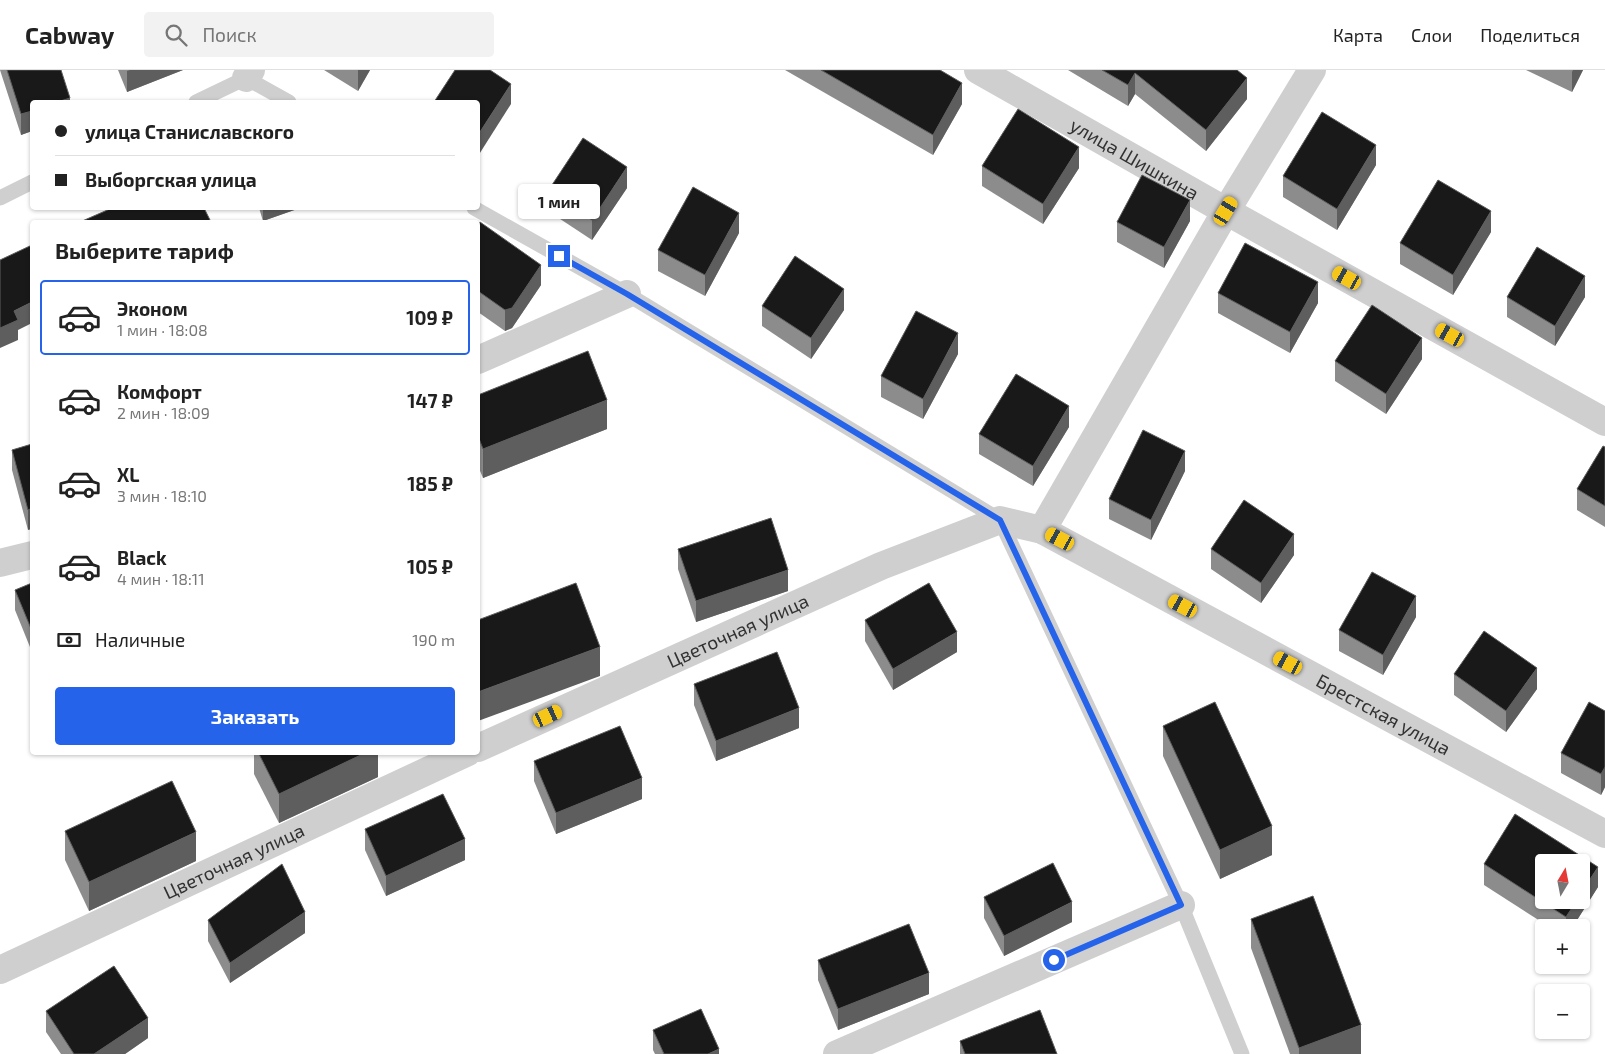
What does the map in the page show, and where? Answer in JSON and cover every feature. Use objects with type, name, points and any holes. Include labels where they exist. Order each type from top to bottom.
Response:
[{"type":"street","name":"улица Шишкина","points":[[978,70],[1226,211],[1605,422]]},
{"type":"street","points":[[1042,530],[1226,211],[1312,70]]},
{"type":"street","points":[[480,359],[627,294]]},
{"type":"street","name":"Брестская улица","points":[[1000,520],[1042,530],[1605,834]]},
{"type":"street","name":"Цветочная улица","points":[[480,747],[881,566],[1000,520]]},
{"type":"street","points":[[0,563],[30,556]]},
{"type":"street","name":"Цветочная улица","points":[[0,970],[462,755]]},
{"type":"street","points":[[837,1054],[1181,905]]},
{"type":"lane","points":[[200,100],[248,74],[286,100]]},
{"type":"lane","points":[[0,198],[30,183]]},
{"type":"lane","points":[[478,210],[627,294],[1000,520],[1181,905],[1242,1054]]},
{"type":"building","points":[[7,70],[61,70],[70,98],[64,100],[30,100],[30,112],[21,114]]},
{"type":"building","points":[[455,70],[490,70],[511,84],[480,132],[480,100],[435,100]]},
{"type":"building","points":[[821,70],[940,70],[962,83],[933,135]]},
{"type":"building","points":[[1102,70],[1237,70],[1247,78],[1206,130],[1135,73],[1128,85]]},
{"type":"building","points":[[1018,109],[1079,147],[1043,204],[982,166]]},
{"type":"building","points":[[1322,112],[1376,145],[1337,209],[1283,176]]},
{"type":"building","points":[[583,138],[627,167],[592,220],[548,191]]},
{"type":"building","points":[[1142,175],[1190,200],[1164,247],[1117,222]]},
{"type":"building","points":[[1438,180],[1491,211],[1453,275],[1400,243]]},
{"type":"building","points":[[693,187],[739,213],[705,275],[658,250]]},
{"type":"building","points":[[107,210],[205,210],[210,220],[85,220]]},
{"type":"building","points":[[480,222],[541,265],[512,308],[505,310],[480,292]]},
{"type":"building","points":[[1245,243],[1318,282],[1290,332],[1218,293]]},
{"type":"building","points":[[30,246],[30,303],[14,311],[18,320],[0,328],[0,260]]},
{"type":"building","points":[[1537,247],[1585,276],[1555,326],[1507,297]]},
{"type":"building","points":[[795,256],[844,289],[811,338],[762,306]]},
{"type":"building","points":[[1372,305],[1422,338],[1386,394],[1335,361]]},
{"type":"building","points":[[916,311],[958,333],[923,399],[881,376]]},
{"type":"building","points":[[588,351],[607,400],[483,449],[480,441],[480,394]]},
{"type":"building","points":[[1016,374],[1069,406],[1033,466],[979,434]]},
{"type":"building","points":[[1143,430],[1185,451],[1151,520],[1109,499]]},
{"type":"building","points":[[30,445],[30,509],[28,510],[12,450]]},
{"type":"building","points":[[1603,446],[1605,447],[1605,506],[1577,489]]},
{"type":"building","points":[[1244,500],[1294,534],[1261,583],[1211,549]]},
{"type":"building","points":[[771,518],[788,570],[696,601],[678,549]]},
{"type":"building","points":[[1372,572],[1416,596],[1383,655],[1339,630]]},
{"type":"building","points":[[576,583],[600,647],[480,691],[480,619]]},
{"type":"building","points":[[929,583],[957,632],[893,669],[865,620]]},
{"type":"building","points":[[30,584],[30,626],[15,590]]},
{"type":"building","points":[[1484,631],[1537,668],[1506,711],[1454,674]]},
{"type":"building","points":[[777,652],[799,708],[716,741],[694,684]]},
{"type":"building","points":[[1215,702],[1272,826],[1220,850],[1163,726]]},
{"type":"building","points":[[1589,702],[1605,711],[1605,767],[1601,774],[1561,753]]},
{"type":"building","points":[[620,726],[642,778],[556,813],[534,761]]},
{"type":"building","points":[[260,755],[361,755],[279,794]]},
{"type":"building","points":[[172,781],[196,832],[89,882],[65,831]]},
{"type":"building","points":[[443,794],[465,839],[386,876],[365,829]]},
{"type":"building","points":[[1515,814],[1578,854],[1535,854],[1535,897],[1484,864]]},
{"type":"building","points":[[1590,862],[1598,867],[1590,879]]},
{"type":"building","points":[[1053,863],[1072,902],[1004,936],[984,897]]},
{"type":"building","points":[[282,864],[305,912],[230,963],[208,920]]},
{"type":"building","points":[[1313,896],[1361,1025],[1299,1048],[1251,919]]},
{"type":"building","points":[[1554,909],[1571,909],[1566,917]]},
{"type":"building","points":[[909,924],[929,973],[838,1009],[818,960]]},
{"type":"building","points":[[114,966],[148,1018],[94,1054],[74,1054],[46,1011]]},
{"type":"building","points":[[701,1009],[719,1049],[708,1054],[664,1054],[653,1030]]},
{"type":"building","points":[[1040,1010],[1057,1054],[965,1054],[960,1041]]},
{"type":"route","points":[[559,256],[627,294],[1000,520],[1181,905],[1054,960]]}]
